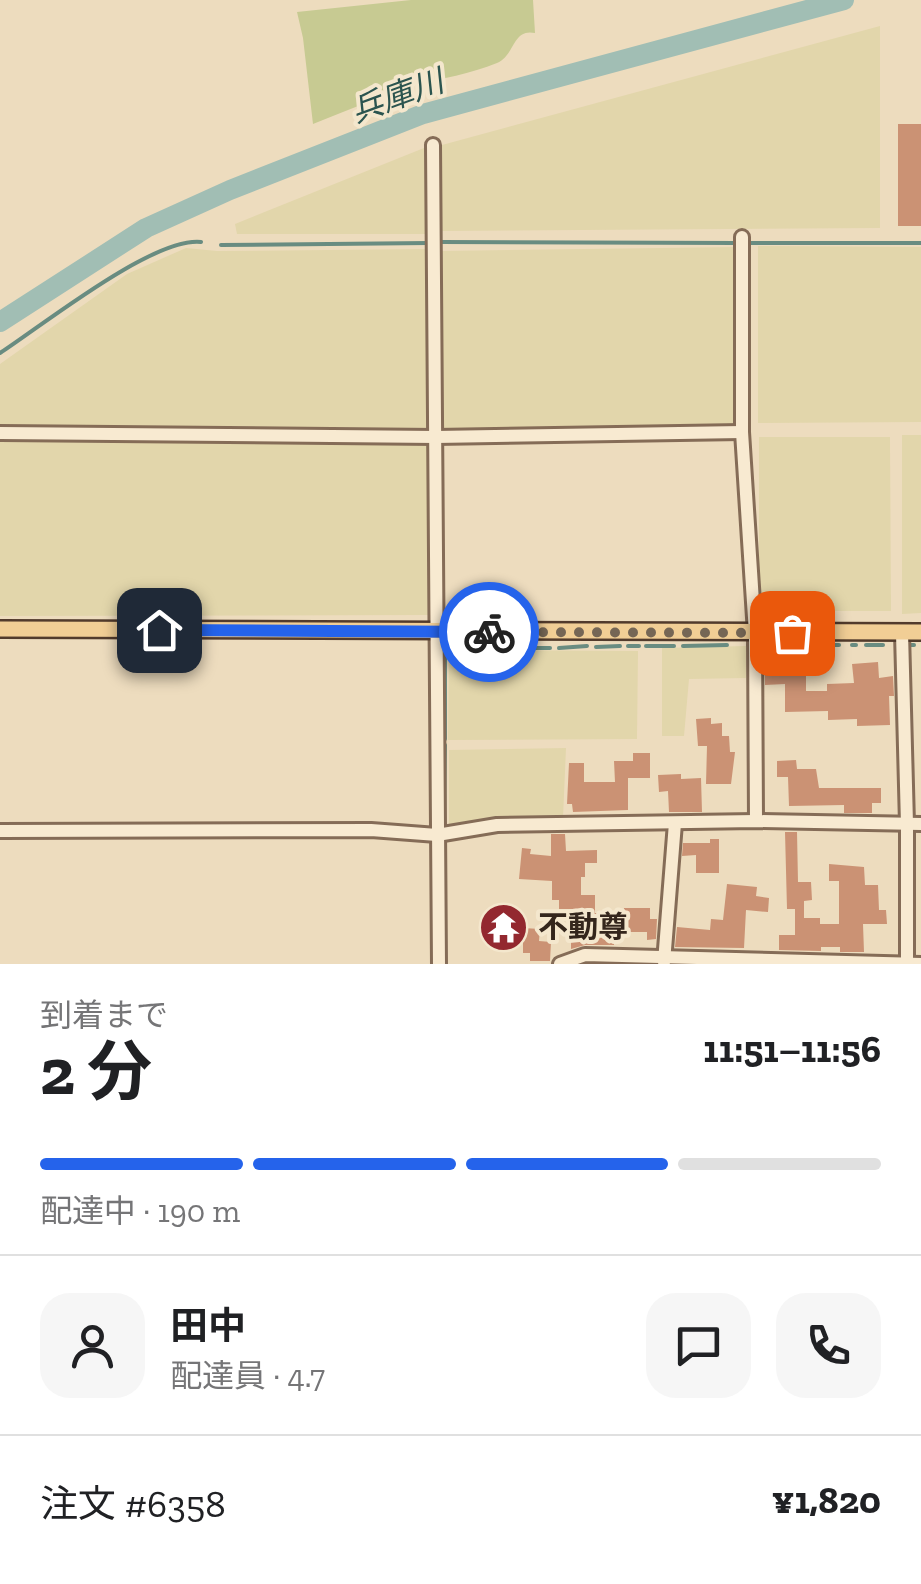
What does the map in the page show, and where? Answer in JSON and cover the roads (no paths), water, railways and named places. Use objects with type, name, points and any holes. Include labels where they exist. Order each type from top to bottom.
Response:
[{"type":"main road","points":[[0,629],[921,632]]},
{"type":"street","points":[[433,145],[441,964]]},
{"type":"street","points":[[742,237],[742,432],[756,633],[756,821]]},
{"type":"street","points":[[0,433],[436,437],[742,432]]},
{"type":"street","points":[[902,632],[914,824],[907,964]]},
{"type":"street","points":[[664,960],[676,823]]},
{"type":"street","points":[[0,832],[371,830],[437,835],[497,824],[914,824]]},
{"type":"street","points":[[560,964],[584,955],[921,964]]},
{"type":"waterway","name":"兵庫川","points":[[0,322],[146,228],[230,190],[423,114],[844,0]]},
{"type":"waterway","points":[[0,353],[70,304],[155,253],[201,242]]},
{"type":"waterway","points":[[441,242],[736,243]]},
{"type":"waterway","points":[[221,245],[429,243]]},
{"type":"waterway","points":[[749,243],[921,243]]},
{"type":"waterway","points":[[683,646],[727,645]]},
{"type":"waterway","points":[[748,645],[799,645]]},
{"type":"waterway","points":[[814,645],[825,645]]},
{"type":"waterway","points":[[834,645],[839,645]]},
{"type":"waterway","points":[[866,645],[883,645]]},
{"type":"waterway","points":[[559,648],[587,646]]},
{"type":"waterway","points":[[596,647],[620,646]]},
{"type":"waterway","points":[[628,646],[639,646]]},
{"type":"waterway","points":[[646,646],[674,646]]},
{"type":"waterway","points":[[445,739],[445,647],[479,647]]},
{"type":"waterway","points":[[488,648],[550,648]]},
{"type":"waterway","points":[[444,824],[445,745]]},
{"type":"place","name":"不動尊","points":[[503,927]]}]
